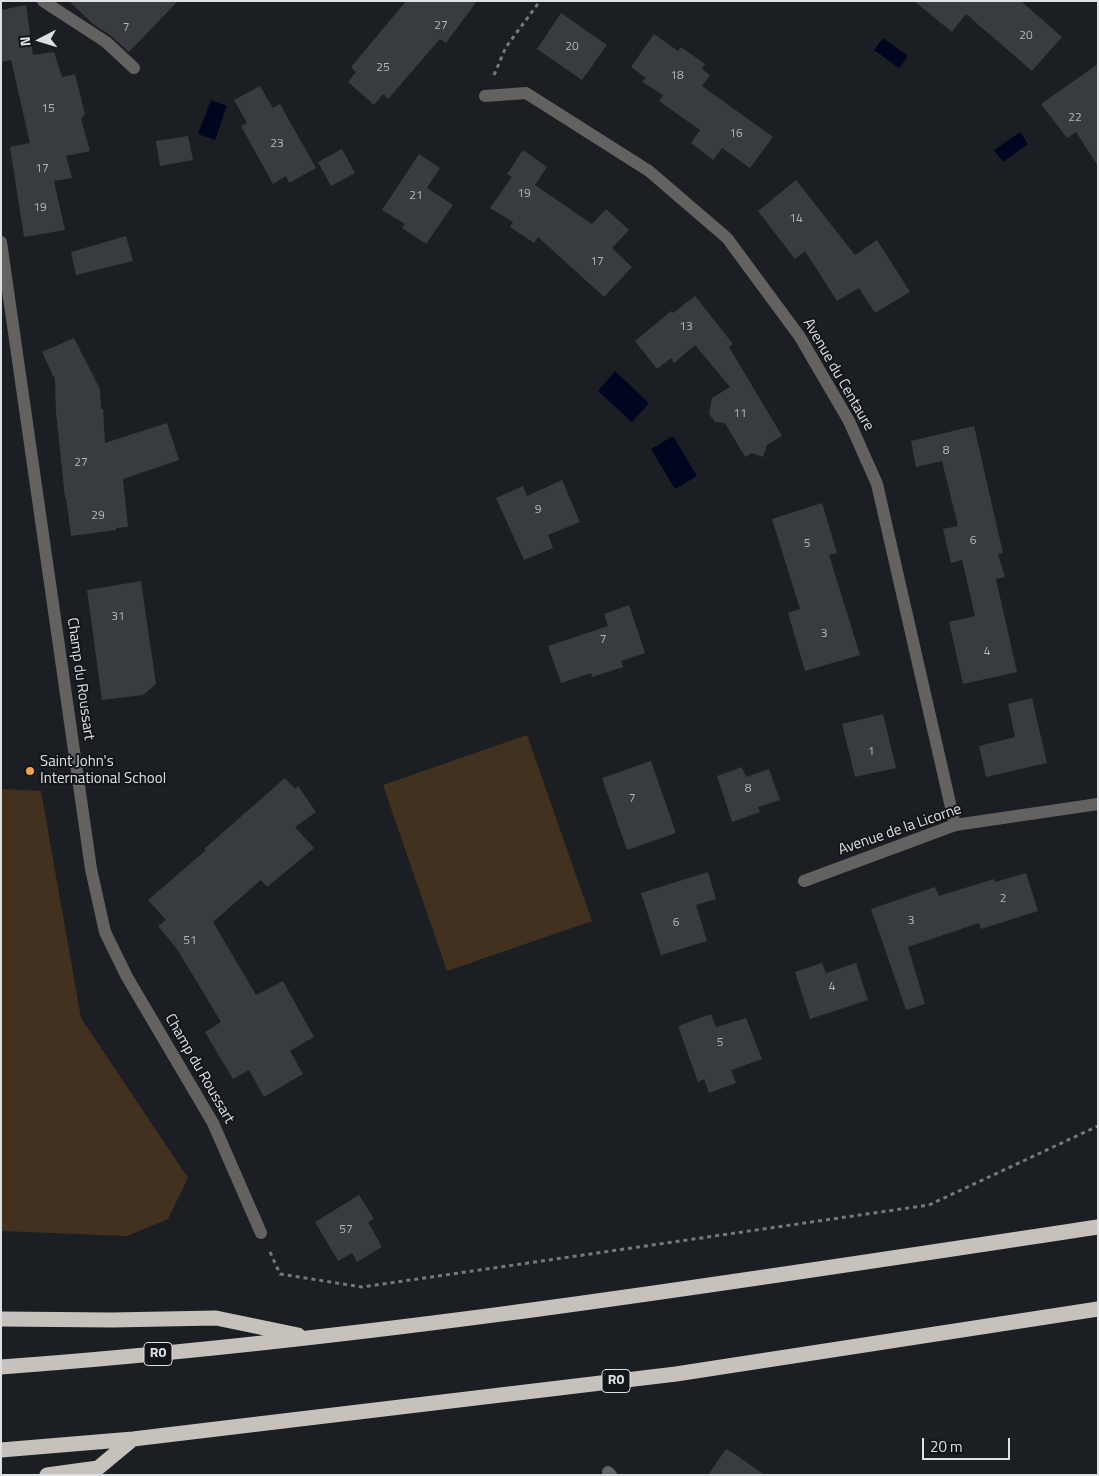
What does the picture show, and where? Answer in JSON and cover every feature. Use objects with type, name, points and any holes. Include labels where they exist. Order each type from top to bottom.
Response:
[{"type":"highway","name":"R0","points":[[1,1367],[87,1361],[314,1338],[653,1294],[1098,1227]]},
{"type":"highway","name":"R0","points":[[1,1450],[133,1439],[676,1374],[1098,1309]]},
{"type":"highway","points":[[1,1319],[112,1320],[216,1318],[314,1338]]},
{"type":"highway","points":[[47,1475],[98,1468],[133,1439]]},
{"type":"street","points":[[42,1],[106,42],[134,68]]},
{"type":"street","name":"Avenue du Centaure","points":[[485,96],[526,93],[649,171],[727,238],[800,336],[848,421],[877,484],[955,825]]},
{"type":"street","name":"Champ du Roussart","points":[[1,242],[91,869],[106,932],[128,977],[213,1123],[261,1233]]},
{"type":"street","name":"Avenue de la Licorne","points":[[804,881],[955,825],[1098,804]]},
{"type":"path","points":[[485,96],[506,47],[540,1]]},
{"type":"path","points":[[261,1233],[280,1274],[362,1287],[929,1205],[1098,1126]]},
{"type":"shaded area","points":[[527,735],[592,921],[447,971],[383,785]]},
{"type":"shaded area","name":"Saint John's International School","points":[[1,789],[41,791],[81,1018],[188,1178],[168,1219],[127,1236],[1,1231]]},
{"type":"water","points":[[883,38],[908,56],[899,68],[874,50]]},
{"type":"water","points":[[211,100],[227,106],[215,140],[198,134]]},
{"type":"water","points":[[1020,132],[1028,144],[1003,162],[994,150]]},
{"type":"water","points":[[615,371],[649,403],[632,422],[598,391]]},
{"type":"water","points":[[673,436],[697,476],[675,489],[651,449]]},
{"type":"building","points":[[69,1],[178,1],[129,52],[111,36],[93,24]]},
{"type":"building","points":[[406,1],[477,1],[446,43],[440,39],[388,99],[383,94],[374,105],[348,82],[356,72],[351,67]]},
{"type":"building","points":[[914,1],[1021,1],[1062,37],[1032,71],[966,14],[952,32]]},
{"type":"building","points":[[26,5],[33,55],[54,52],[62,77],[75,74],[85,114],[81,119],[90,151],[66,156],[72,178],[54,181],[65,230],[24,237],[10,147],[30,143],[11,60],[1,62],[1,10]]},
{"type":"building","points":[[561,13],[607,45],[582,80],[537,49]]},
{"type":"building","points":[[654,34],[678,51],[681,47],[705,64],[702,69],[710,75],[702,86],[773,137],[750,168],[722,148],[713,160],[691,143],[700,130],[659,101],[663,95],[642,82],[646,78],[631,67]]},
{"type":"building","points":[[1098,64],[1098,166],[1076,132],[1067,138],[1041,104]]},
{"type":"building","points":[[260,86],[273,108],[280,104],[316,168],[289,183],[286,176],[273,184],[241,126],[247,123],[234,100]]},
{"type":"building","points":[[188,136],[193,160],[160,166],[156,141]]},
{"type":"building","points":[[342,149],[355,173],[331,186],[318,162]]},
{"type":"building","points":[[523,150],[547,167],[535,185],[592,224],[606,209],[629,230],[612,248],[632,267],[604,297],[538,237],[534,243],[510,227],[513,222],[490,208],[512,177],[507,174]]},
{"type":"building","points":[[419,154],[440,168],[427,188],[453,205],[426,244],[402,228],[405,224],[382,210]]},
{"type":"building","points":[[796,180],[855,255],[877,240],[910,292],[875,313],[859,288],[837,301],[805,251],[795,259],[758,211]]},
{"type":"building","points":[[126,236],[133,261],[76,275],[71,252]]},
{"type":"building","points":[[695,296],[733,344],[729,347],[782,436],[767,445],[763,457],[752,453],[745,457],[725,423],[715,422],[709,414],[712,398],[730,387],[695,345],[674,363],[671,358],[657,369],[635,341],[671,311],[673,313]]},
{"type":"building","points":[[74,338],[100,389],[105,443],[167,423],[179,460],[123,479],[128,527],[71,536],[56,412],[55,380],[42,352]]},
{"type":"building","points":[[974,426],[1003,553],[998,554],[1005,577],[996,579],[1017,672],[963,684],[949,622],[975,616],[962,560],[951,563],[943,529],[958,526],[942,461],[916,467],[911,441]]},
{"type":"building","points":[[562,480],[580,522],[548,535],[553,548],[524,560],[496,498],[523,486],[527,496]]},
{"type":"building","points":[[822,503],[837,553],[829,555],[860,655],[805,671],[788,613],[800,609],[772,519]]},
{"type":"building","points":[[141,581],[156,684],[143,695],[102,700],[87,590]]},
{"type":"building","points":[[629,605],[645,653],[621,661],[623,667],[592,677],[591,673],[561,683],[548,646],[608,626],[604,614]]},
{"type":"building","points":[[1032,698],[1047,763],[986,777],[979,746],[1015,737],[1008,704]]},
{"type":"building","points":[[883,714],[896,768],[855,777],[842,724]]},
{"type":"building","points":[[651,761],[676,833],[627,850],[602,778]]},
{"type":"building","points":[[742,767],[746,777],[769,769],[780,800],[758,807],[760,812],[732,822],[717,776]]},
{"type":"building","points":[[285,778],[295,789],[298,786],[316,812],[295,827],[314,848],[267,887],[261,880],[213,922],[256,995],[283,981],[314,1037],[290,1051],[303,1074],[264,1097],[249,1070],[233,1079],[205,1032],[221,1022],[177,949],[158,926],[166,920],[148,900]]},
{"type":"building","points":[[708,872],[716,899],[696,905],[707,941],[661,955],[641,893]]},
{"type":"building","points":[[1026,873],[1038,911],[981,929],[979,923],[908,947],[925,1004],[906,1010],[871,909],[935,887],[939,896],[994,879],[995,882]]},
{"type":"building","points":[[822,963],[826,973],[856,963],[868,1000],[810,1019],[795,972]]},
{"type":"building","points":[[711,1014],[716,1027],[746,1018],[762,1059],[731,1070],[736,1083],[709,1093],[704,1079],[698,1082],[678,1026]]},
{"type":"building","points":[[359,1195],[374,1219],[368,1222],[382,1247],[357,1262],[352,1253],[338,1261],[315,1222]]},
{"type":"building","points":[[726,1449],[735,1454],[764,1475],[708,1475]]},
{"type":"place","name":"Saint John's International School","points":[[30,771]]}]
